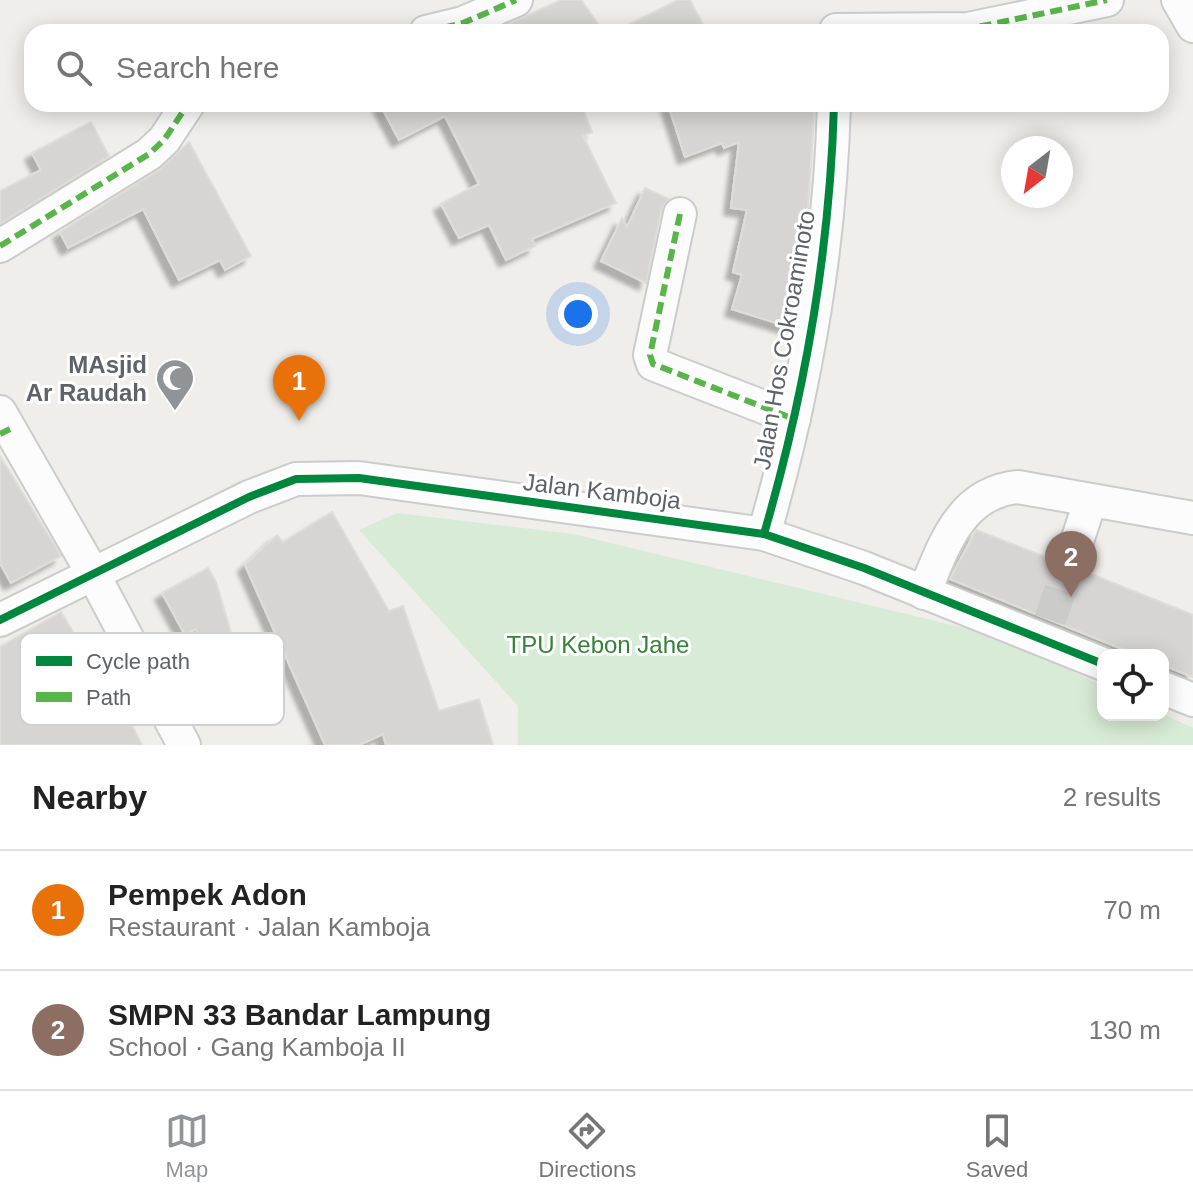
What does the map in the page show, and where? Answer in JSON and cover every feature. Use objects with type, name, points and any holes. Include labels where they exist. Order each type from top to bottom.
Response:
[{"type":"street","points":[[459,24],[516,0]]},
{"type":"street","points":[[992,24],[1107,0]]},
{"type":"street","points":[[1178,0],[1193,26]]},
{"type":"street","points":[[836,21],[886,24]]},
{"type":"street","points":[[0,246],[149,154],[164,140],[183,112]]},
{"type":"street","name":"Jalan Hos Cokroaminoto","points":[[764,534],[794,419],[822,272],[832,186],[834,112]]},
{"type":"street","points":[[680,214],[650,355],[653,364],[794,419]]},
{"type":"street","points":[[3,425],[92,572],[124,633]]},
{"type":"street","name":"Jalan Kamboja","points":[[0,620],[249,497],[312,478],[359,478],[764,534],[924,593],[1045,630],[1097,660]]},
{"type":"street","points":[[924,593],[959,517],[997,489],[1018,487],[1193,518]]},
{"type":"street","points":[[1069,565],[1090,502]]},
{"type":"street","points":[[1169,690],[1193,700]]},
{"type":"street","points":[[173,725],[184,745]]},
{"type":"green space","name":"TPU Kebon Jahe","points":[[397,513],[573,534],[998,636],[1097,683],[1097,721],[1169,721],[1169,717],[1193,728],[1193,745],[518,745],[518,706],[359,530]]},
{"type":"building","points":[[561,0],[581,0],[598,24],[509,24]]},
{"type":"building","points":[[678,0],[690,0],[703,24],[630,24]]},
{"type":"building","points":[[384,112],[584,112],[592,132],[583,136],[616,203],[532,239],[535,246],[506,260],[489,225],[459,238],[441,204],[479,184],[445,116],[399,140]]},
{"type":"building","points":[[671,112],[814,112],[807,222],[802,222],[789,292],[798,295],[789,327],[732,309],[742,275],[733,272],[747,210],[731,208],[739,142],[724,148],[722,143],[685,157]]},
{"type":"building","points":[[91,122],[109,156],[0,224],[0,191],[41,170],[32,153]]},
{"type":"building","points":[[189,142],[251,256],[225,270],[220,260],[179,280],[143,209],[68,248],[60,232],[159,170]]},
{"type":"building","points":[[645,188],[669,199],[661,210],[646,283],[601,261],[622,218],[627,227]]},
{"type":"building","points":[[0,456],[61,556],[11,583],[0,563]]},
{"type":"building","points":[[332,512],[389,611],[403,606],[439,711],[479,699],[493,745],[386,745],[383,734],[359,745],[325,745],[284,653],[284,633],[275,633],[245,565],[277,535],[283,542]]},
{"type":"building","points":[[976,530],[1051,559],[1051,570],[1062,583],[1074,583],[1086,572],[1193,615],[1193,677],[1169,667],[1169,649],[1122,649],[950,579]]},
{"type":"building","points":[[208,568],[216,582],[231,633],[197,633],[196,629],[184,633],[162,593]]},
{"type":"building","points":[[61,612],[74,633],[24,633]]},
{"type":"building","points":[[20,636],[20,725],[132,725],[142,745],[0,745],[0,647]]},
{"type":"tunnel","points":[[1050,620],[1069,565]]},
{"type":"marked path","points":[[459,24],[516,0]]},
{"type":"marked path","points":[[992,24],[1107,0]]},
{"type":"marked path","points":[[0,246],[149,154],[164,140],[183,112]]},
{"type":"marked path","points":[[680,214],[650,355],[653,364],[794,419]]},
{"type":"marked path","points":[[0,434],[10,429]]},
{"type":"cycle path","points":[[764,534],[792,428],[813,321],[827,213],[834,112]]},
{"type":"cycle path","points":[[0,620],[249,497],[296,479],[359,478],[764,534],[864,568],[1097,662]]},
{"type":"place","name":"MAsjid Ar Raudah","points":[[175,412]]},
{"type":"place","name":"Pempek Adon","points":[[299,421]]},
{"type":"place","name":"SMPN 33 Bandar Lampung","points":[[1071,597]]}]
